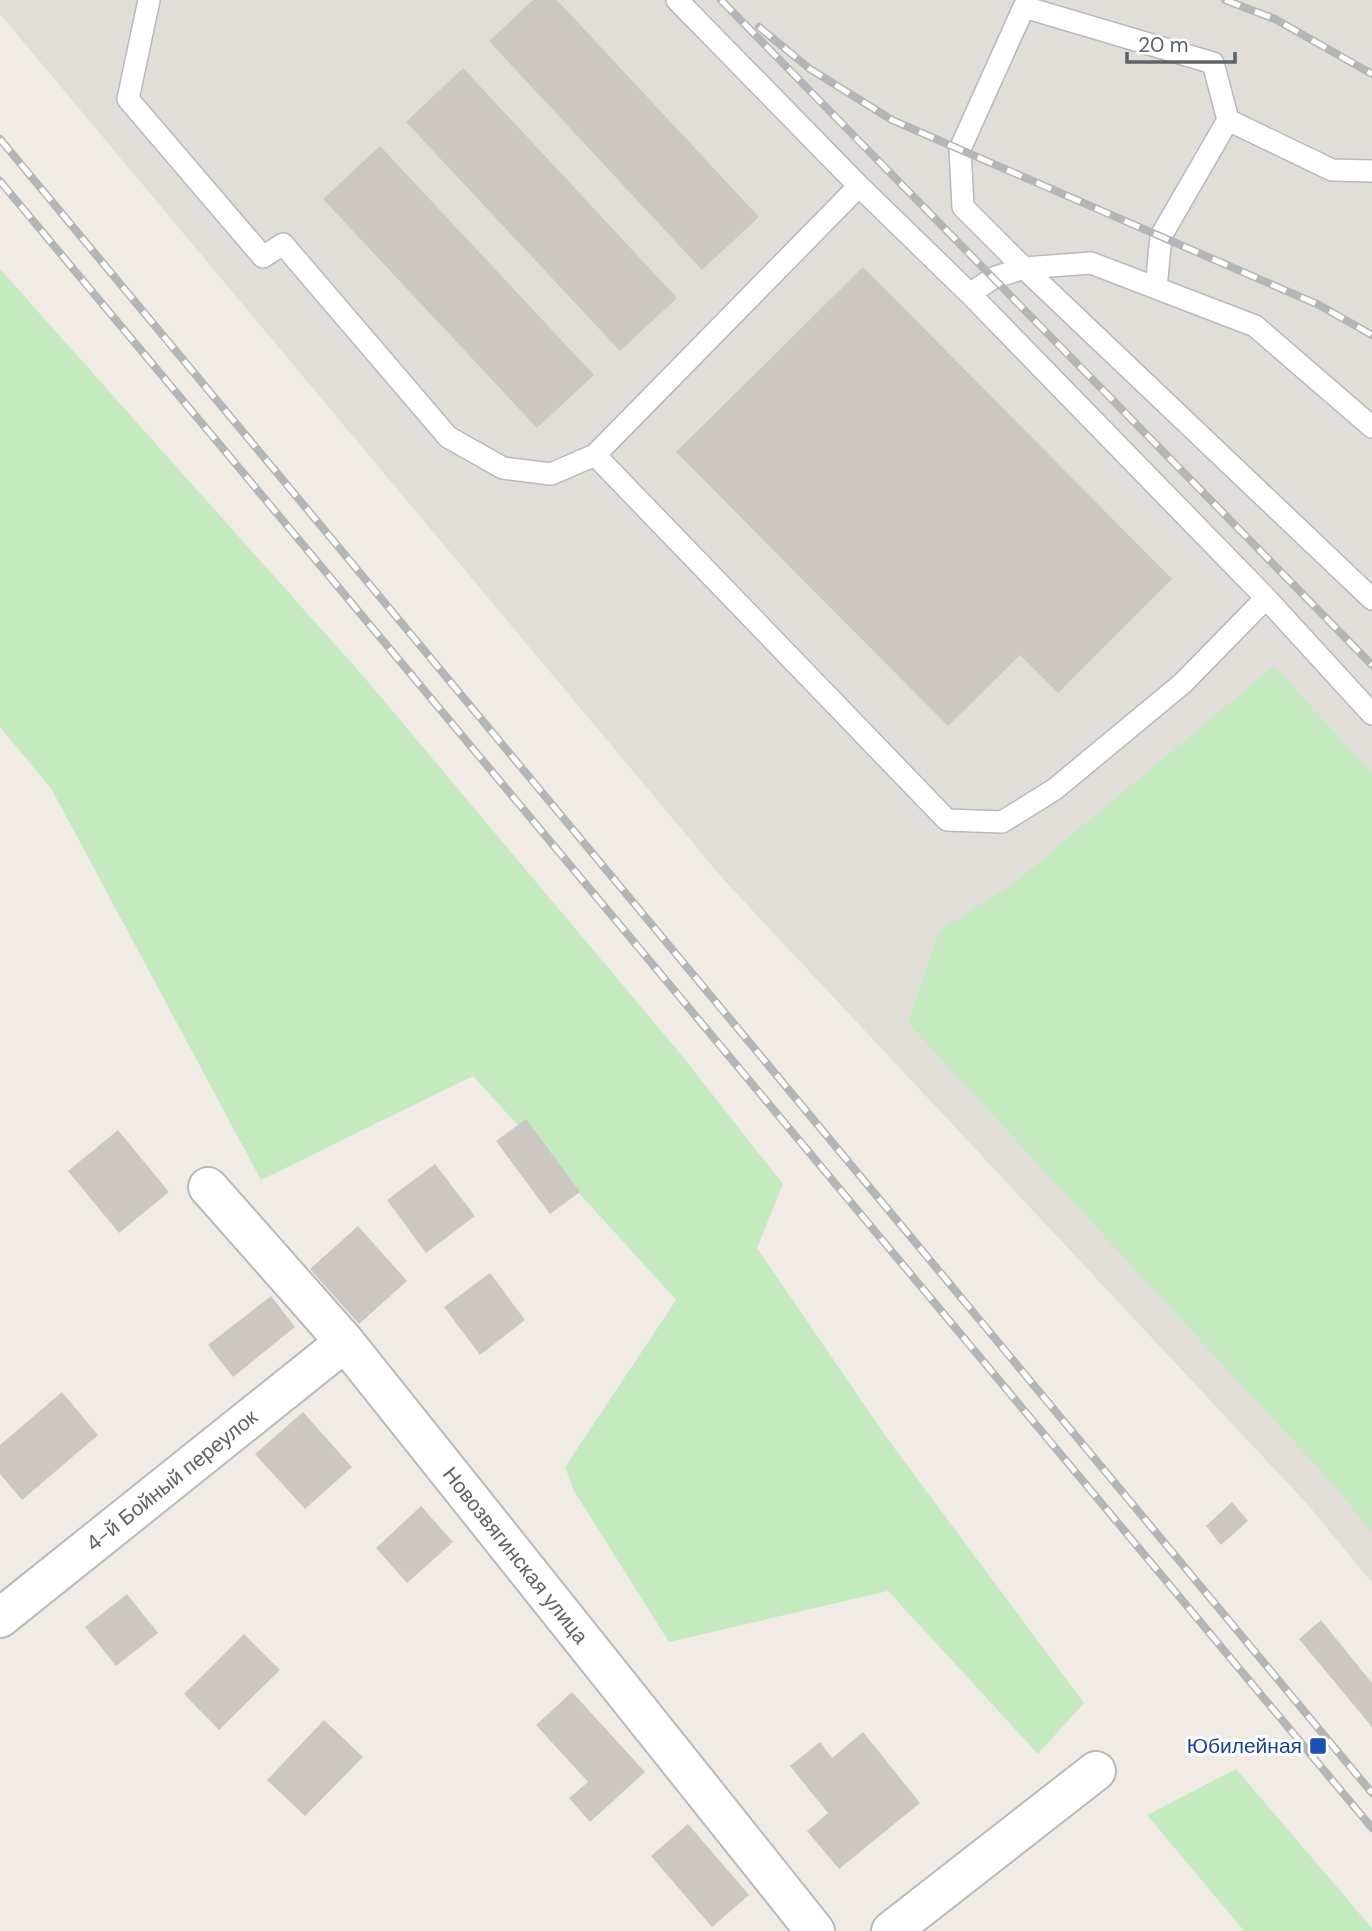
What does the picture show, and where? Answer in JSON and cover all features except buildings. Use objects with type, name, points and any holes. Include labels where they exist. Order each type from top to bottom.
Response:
[{"type":"street","name":"Новозвягинская улица","points":[[208,1187],[345,1342],[815,1931]]},
{"type":"street","name":"4-й Бойный переулок","points":[[0,1618],[345,1342]]},
{"type":"street","points":[[891,1931],[1096,1771]]},
{"type":"lane","points":[[149,0],[128,99],[263,257],[283,244],[448,437],[503,468],[551,474],[595,455],[859,187]]},
{"type":"lane","points":[[677,0],[859,187],[970,294],[1266,598],[1372,714]]},
{"type":"lane","points":[[1156,288],[1161,236],[1227,120],[1213,63],[1024,7],[960,149],[962,207],[1372,599]]},
{"type":"lane","points":[[1227,120],[1332,170],[1372,171]]},
{"type":"lane","points":[[970,294],[993,278],[1024,268],[1091,263],[1255,326],[1372,427]]},
{"type":"lane","points":[[595,455],[947,820],[1002,822],[1055,789],[1183,682],[1266,598]]},
{"type":"shaded area","points":[[0,0],[1372,0],[1372,1583],[1309,1506],[724,880],[0,14]]},
{"type":"green space","points":[[0,269],[364,677],[679,1052],[783,1184],[757,1248],[887,1438],[1084,1703],[1038,1754],[888,1591],[669,1642],[574,1491],[565,1467],[676,1300],[473,1076],[261,1180],[52,790],[0,727]]},
{"type":"green space","points":[[1274,666],[1372,773],[1372,1532],[1331,1482],[908,1023],[939,931],[1014,883]]},
{"type":"green space","points":[[1236,1769],[1372,1931],[1244,1931],[1147,1815]]},
{"type":"railway","points":[[721,0],[1372,665]]},
{"type":"railway","points":[[1225,0],[1275,19],[1372,74]]},
{"type":"railway","points":[[759,27],[810,69],[892,120],[1319,305],[1372,335]]},
{"type":"railway","points":[[0,139],[1372,1793]]},
{"type":"railway","points":[[0,181],[1372,1828]]},
{"type":"place","name":"Юбилейная","points":[[1318,1746]]}]
